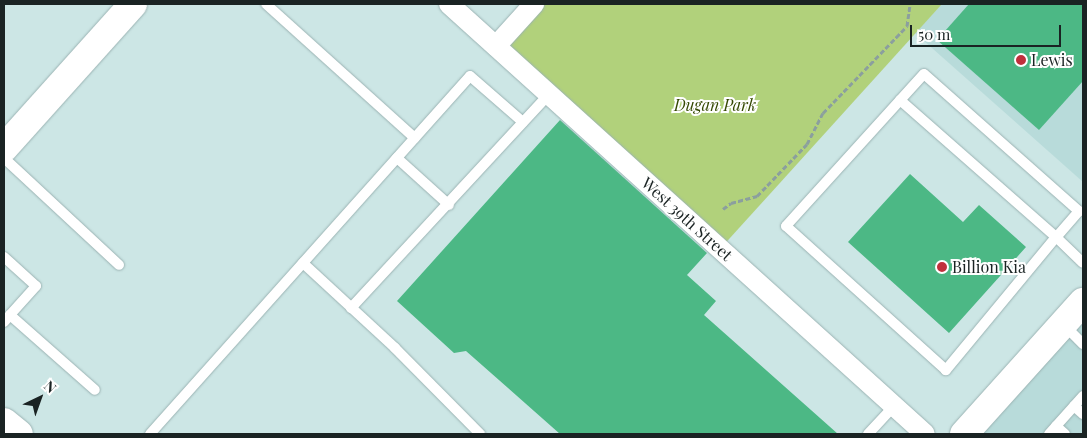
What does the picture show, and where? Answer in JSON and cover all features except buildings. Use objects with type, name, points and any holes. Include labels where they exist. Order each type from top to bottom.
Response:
[{"type":"main road","points":[[4,148],[133,4]]},
{"type":"main road","points":[[964,434],[1083,302]]},
{"type":"main road","points":[[4,422],[19,434]]},
{"type":"street","name":"West 39th Street","points":[[449,4],[925,434]]},
{"type":"street","points":[[496,46],[534,4]]},
{"type":"lane","points":[[266,4],[414,138]]},
{"type":"lane","points":[[924,74],[1079,211],[1056,237],[946,370],[786,226],[924,74]]},
{"type":"lane","points":[[150,434],[470,76],[523,122]]},
{"type":"lane","points":[[351,308],[449,205],[549,94]]},
{"type":"lane","points":[[900,100],[1083,263]]},
{"type":"lane","points":[[4,158],[119,265]]},
{"type":"lane","points":[[397,158],[449,205]]},
{"type":"lane","points":[[4,257],[36,286],[7,318],[94,390]]},
{"type":"lane","points":[[303,263],[480,434]]},
{"type":"lane","points":[[1063,324],[1083,344]]},
{"type":"lane","points":[[1049,434],[1083,396]]},
{"type":"lane","points":[[868,434],[894,406]]},
{"type":"lane","points":[[1074,406],[1083,414]]},
{"type":"lane","points":[[1056,426],[1064,434]]},
{"type":"path","points":[[723,209],[731,203],[757,196],[807,144],[823,113],[907,26],[910,4]]},
{"type":"shaded area","name":"Lewis","points":[[942,4],[1083,4],[1083,182],[915,33]]},
{"type":"shaded area","points":[[1083,322],[1083,434],[982,434]]},
{"type":"green space","name":"Dugan Park","points":[[534,4],[942,4],[720,249],[496,46]]},
{"type":"place","name":"Lewis","points":[[1021,60]]},
{"type":"place","name":"Billion Kia","points":[[942,267]]}]
